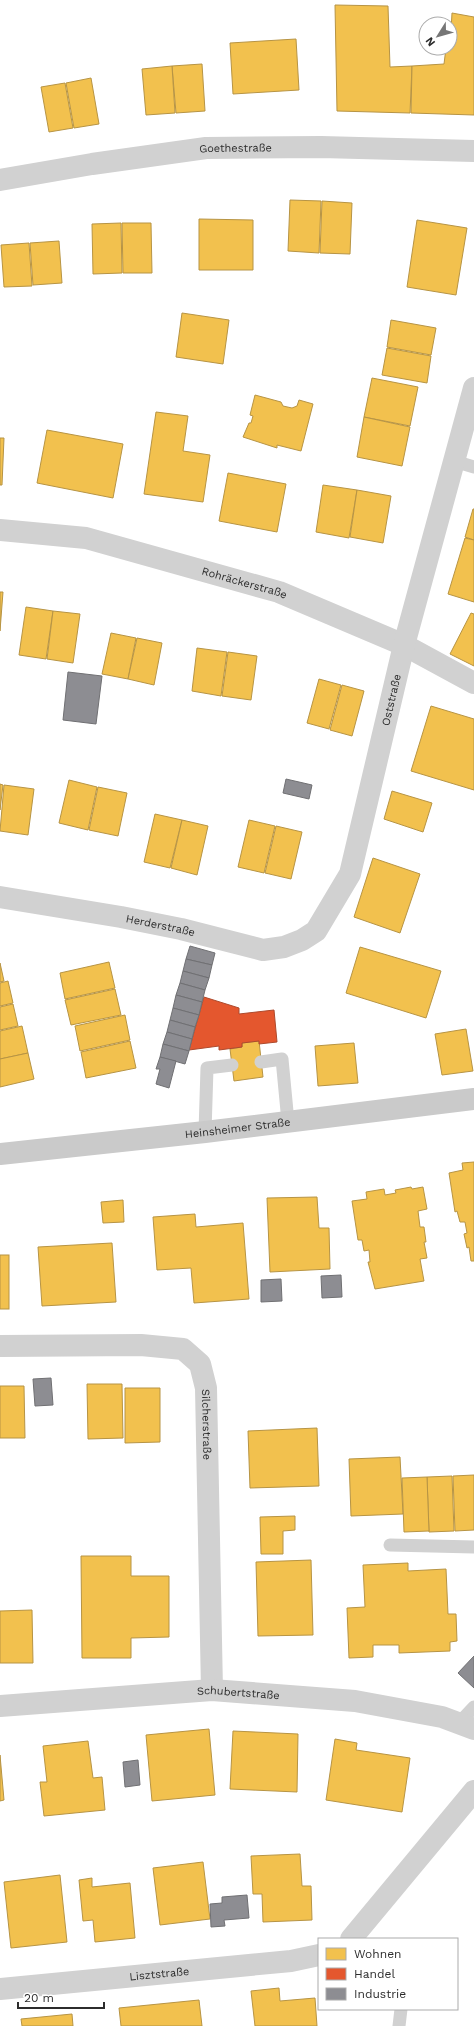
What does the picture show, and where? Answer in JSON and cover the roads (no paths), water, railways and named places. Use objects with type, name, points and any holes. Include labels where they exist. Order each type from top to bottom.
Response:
[{"type":"street","name":"Goethestraße","points":[[0,180],[92,164],[206,148],[321,147],[474,150]]},
{"type":"street","name":"Oststraße","points":[[316,931],[350,874],[404,645],[464,464],[474,388]]},
{"type":"street","name":"Rohräckerstraße","points":[[0,530],[86,538],[279,592],[404,645],[474,683]]},
{"type":"street","name":"Herderstraße","points":[[0,897],[121,916],[181,929],[263,950],[284,947],[302,940],[316,931]]},
{"type":"street","name":"Heinsheimer Straße","points":[[0,1154],[205,1132],[474,1099]]},
{"type":"street","name":"Silcherstraße","points":[[0,1346],[141,1344],[183,1349],[200,1364],[206,1388],[212,1690]]},
{"type":"street","name":"Schubertstraße","points":[[0,1706],[212,1690],[355,1701],[442,1716],[466,1726]]},
{"type":"street","points":[[351,1938],[474,1791]]},
{"type":"street","name":"Lisztstraße","points":[[0,1989],[291,1961],[318,1955]]},
{"type":"lane","points":[[261,1062],[282,1059],[288,1122]]},
{"type":"lane","points":[[205,1132],[207,1068],[232,1065]]},
{"type":"lane","points":[[390,1545],[474,1547]]},
{"type":"lane","points":[[466,1726],[474,1707]]},
{"type":"lane","points":[[399,2026],[401,2010]]}]
